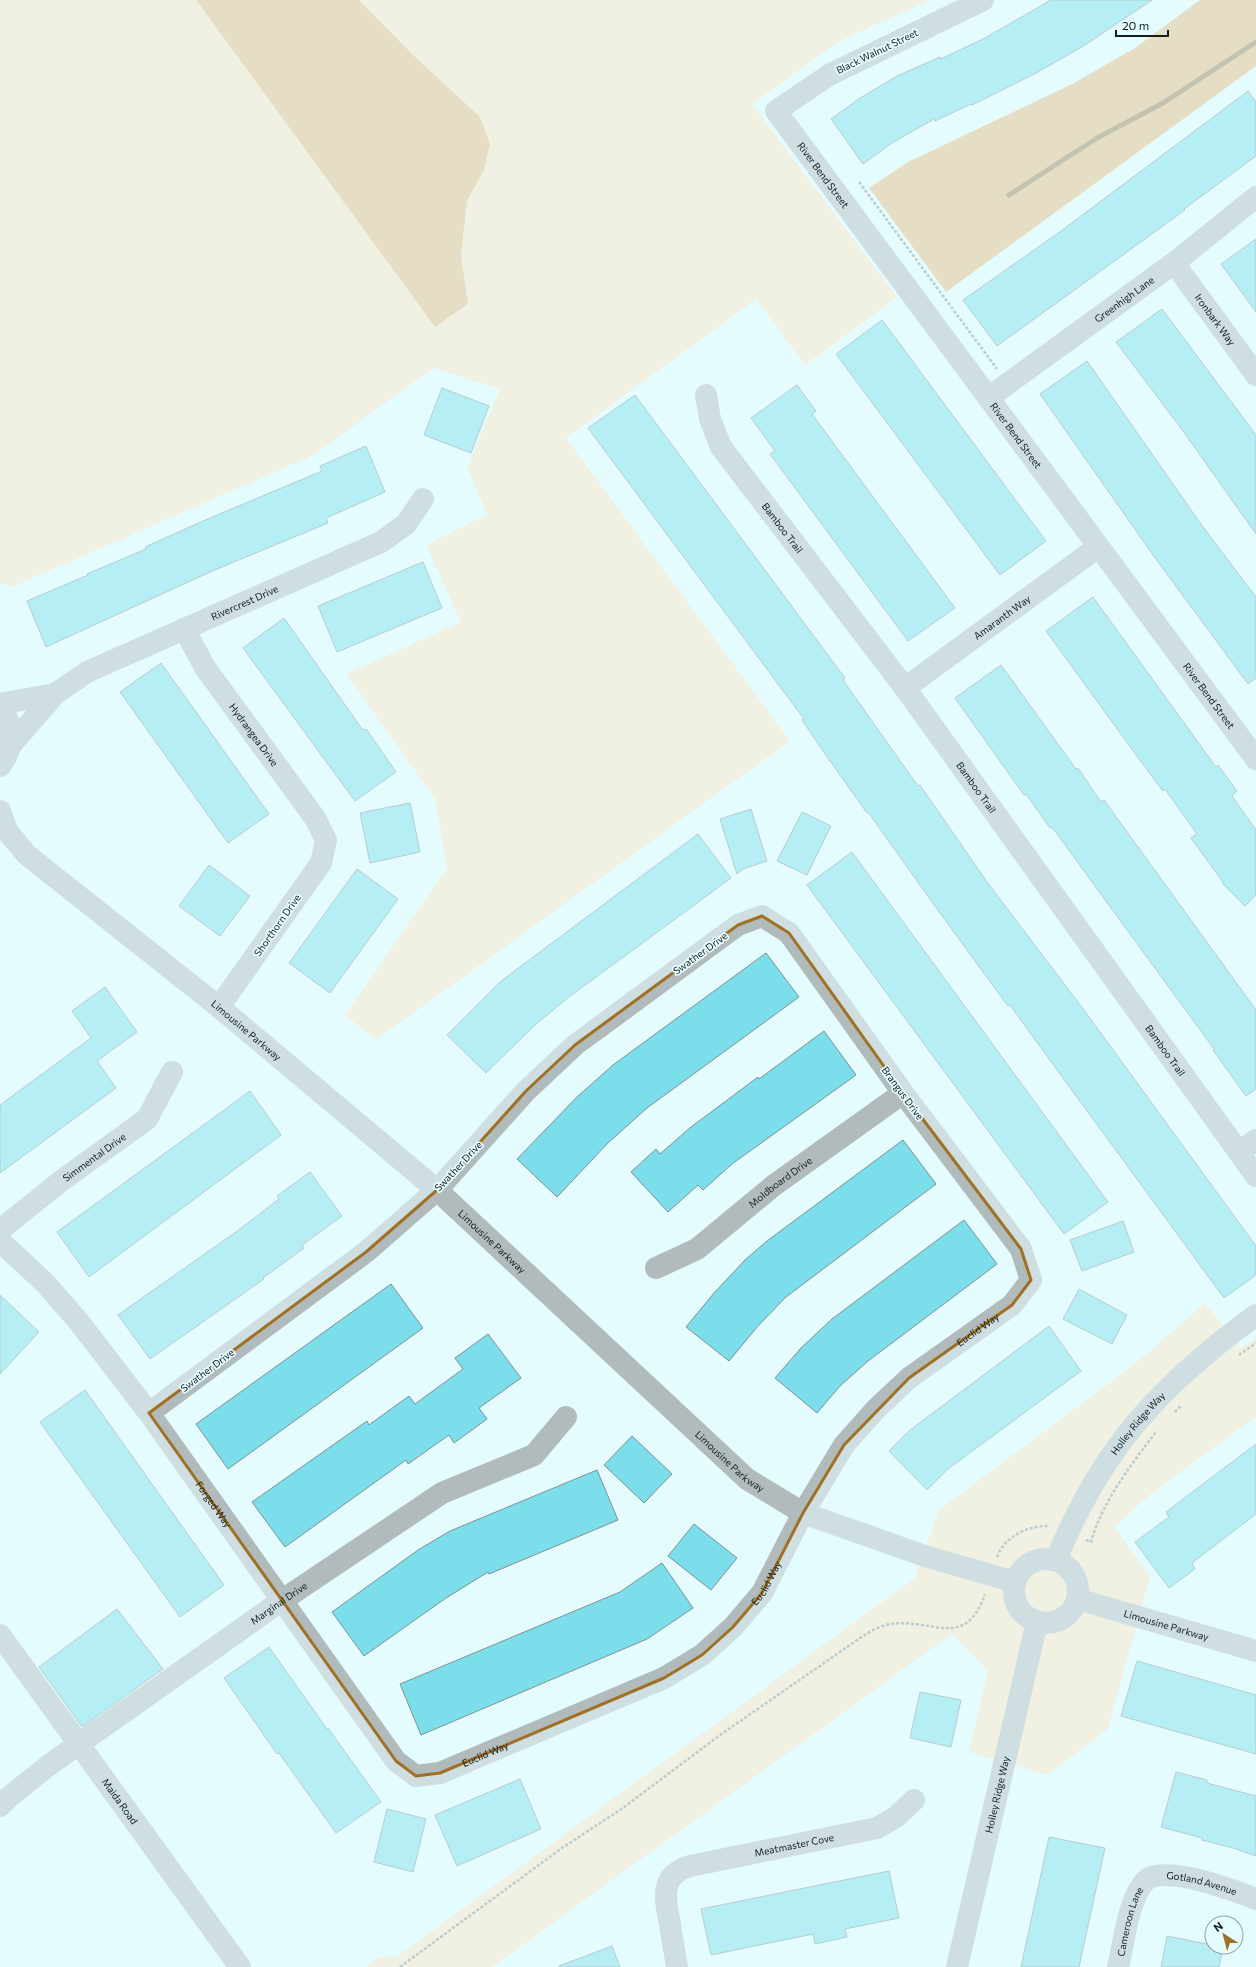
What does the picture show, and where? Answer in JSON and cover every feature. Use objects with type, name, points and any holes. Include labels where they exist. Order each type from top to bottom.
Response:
[{"type":"street","name":"Black Walnut Street","points":[[776,111],[829,75],[983,0]]},
{"type":"street","name":"River Bend Street","points":[[776,111],[1256,759]]},
{"type":"street","name":"Greenhigh Lane","points":[[988,398],[1174,263],[1256,197]]},
{"type":"street","name":"Ironbark Way","points":[[1174,263],[1256,375]]},
{"type":"street","name":"Bamboo Trail","points":[[706,396],[710,419],[721,447],[905,688],[1248,1146],[1256,1176]]},
{"type":"street","name":"Rivercrest Drive","points":[[11,745],[55,694],[87,672],[381,542],[406,524],[423,499]]},
{"type":"street","name":"Amaranth Way","points":[[905,688],[1098,547]]},
{"type":"street","name":"Hydrangea Drive","points":[[184,629],[206,669],[315,818],[326,840]]},
{"type":"street","name":"Rivercrest Drive","points":[[0,705],[55,694]]},
{"type":"street","points":[[0,705],[7,716],[12,730],[11,745],[6,759],[0,766]]},
{"type":"street","name":"Limousine Parkway","points":[[2,822],[26,855],[219,1007],[437,1190],[747,1479],[803,1513],[925,1556],[1015,1582]]},
{"type":"street","name":"Shorthorn Drive","points":[[219,1007],[321,863],[326,840]]},
{"type":"street","name":"Brangus Drive","points":[[762,916],[789,933],[903,1094],[1021,1249],[1031,1280]]},
{"type":"street","name":"Swather Drive","points":[[148,1413],[366,1252],[437,1190],[526,1091],[575,1044],[738,925],[762,916]]},
{"type":"street","name":"Simmental Drive","points":[[0,1230],[61,1181],[147,1119],[172,1072]]},
{"type":"street","name":"Moldboard Drive","points":[[656,1268],[697,1249],[773,1186],[903,1094]]},
{"type":"street","name":"Forged Way","points":[[0,1240],[46,1284],[79,1322],[148,1413],[396,1761],[416,1776]]},
{"type":"street","name":"Euclid Way","points":[[416,1776],[440,1773],[664,1678],[702,1655],[733,1627],[762,1593],[803,1513],[844,1445],[876,1409],[909,1378],[1012,1305],[1031,1280]]},
{"type":"street","name":"Holley Ridge Way","points":[[1056,1560],[1084,1498],[1121,1441],[1148,1408],[1194,1363],[1256,1315]]},
{"type":"street","name":"Marginal Drive","points":[[0,1806],[38,1774],[79,1744],[281,1601],[442,1493],[534,1455],[566,1417]]},
{"type":"street","points":[[1041,1560],[1056,1560],[1064,1564],[1074,1576],[1077,1583],[1078,1599],[1069,1614],[1062,1619],[1045,1624],[1028,1618],[1020,1611],[1015,1602],[1015,1582],[1019,1573],[1027,1565],[1041,1560]]},
{"type":"street","name":"Limousine Parkway","points":[[1078,1599],[1256,1651]]},
{"type":"street","name":"Holley Ridge Way","points":[[957,1967],[1037,1622]]},
{"type":"street","name":"Maida Road","points":[[0,1635],[240,1967]]},
{"type":"street","name":"Meatmaster Cove","points":[[678,1967],[665,1897],[670,1879],[679,1871],[690,1866],[877,1828],[896,1817],[914,1800]]},
{"type":"street","name":"Gotland Avenue","points":[[1146,1879],[1161,1875],[1185,1877],[1256,1899]]},
{"type":"street","name":"Cameroon Lane","points":[[1118,1967],[1133,1903],[1146,1879]]},
{"type":"path","points":[[859,182],[1009,383]]},
{"type":"path","points":[[1234,1358],[1256,1342]]},
{"type":"path","points":[[1172,1415],[1188,1399]]},
{"type":"path","points":[[400,1967],[562,1848],[620,1810],[723,1733],[863,1636],[878,1628],[890,1624],[908,1623],[950,1628],[962,1626],[973,1619],[980,1609],[1000,1549],[1010,1537],[1029,1529],[1046,1526],[1057,1527],[1091,1542],[1109,1503],[1135,1460],[1157,1432]]},
{"type":"highlighted area","points":[[762,916],[789,933],[903,1093],[1021,1249],[1031,1280],[1012,1305],[909,1378],[844,1445],[803,1513],[762,1593],[733,1627],[702,1655],[664,1678],[440,1773],[416,1776],[396,1761],[149,1413],[366,1252],[437,1190],[526,1091],[575,1045],[738,925]]},
{"type":"shaded area","points":[[0,0],[196,0],[435,327],[468,304],[461,256],[467,201],[484,170],[413,55],[359,0],[931,0],[844,39],[752,104],[897,297],[805,365],[756,299],[566,438],[790,741],[376,1040],[345,1015],[447,868],[435,799],[346,674],[461,622],[426,545],[487,514],[467,468],[500,389],[433,368],[314,455],[12,587],[0,583]]},
{"type":"shaded area","points":[[196,0],[359,0],[413,55],[480,117],[490,144],[484,170],[467,201],[461,256],[468,304],[435,327]]},
{"type":"shaded area","points":[[1200,0],[1256,0],[1256,66],[946,292],[869,188],[908,162],[1072,84],[1135,48]]},
{"type":"shaded area","points":[[1205,1303],[1241,1348],[1256,1337],[1256,1417],[1149,1495],[1115,1528],[1150,1576],[1108,1729],[1047,1775],[969,1752],[988,1671],[952,1634],[492,1967],[365,1967],[378,1958],[398,1956],[915,1578],[939,1510],[1131,1367]]},
{"type":"building","points":[[1051,0],[1152,0],[1085,45],[1038,72],[972,105],[971,104],[935,121],[934,119],[892,143],[863,164],[831,119],[860,98],[897,76],[940,57],[941,59],[985,38]]},
{"type":"building","points":[[1248,91],[1256,102],[1256,156],[1184,209],[1185,210],[997,346],[963,300],[1061,231]]},
{"type":"building","points":[[1256,239],[1256,312],[1221,264]]},
{"type":"building","points":[[1162,309],[1256,435],[1256,534],[1183,431],[1116,342]]},
{"type":"building","points":[[882,320],[1046,541],[1000,575],[836,354]]},
{"type":"building","points":[[1087,361],[1203,527],[1256,597],[1256,678],[1248,684],[1153,555],[1040,394]]},
{"type":"building","points":[[797,385],[816,411],[812,414],[955,608],[908,641],[770,454],[775,451],[751,418]]},
{"type":"building","points":[[442,388],[489,406],[471,453],[424,435]]},
{"type":"building","points":[[635,395],[845,678],[843,680],[918,786],[920,785],[987,882],[1084,1010],[1256,1246],[1256,1275],[1224,1298],[1010,1005],[1008,1006],[868,812],[867,813],[802,720],[804,719],[588,428]]},
{"type":"building","points":[[366,446],[385,492],[326,518],[328,523],[210,572],[46,647],[27,601],[146,549],[145,547],[203,521],[322,471],[320,466]]},
{"type":"building","points":[[423,562],[442,608],[337,652],[318,606]]},
{"type":"building","points":[[1093,597],[1216,767],[1218,765],[1237,791],[1232,796],[1256,830],[1256,895],[1245,906],[1222,883],[1223,882],[1191,838],[1197,834],[1165,789],[1163,791],[1139,759],[1046,631]]},
{"type":"building","points":[[284,618],[362,729],[367,730],[396,772],[355,801],[243,648]]},
{"type":"building","points":[[161,663],[269,814],[228,843],[120,692]]},
{"type":"building","points":[[1001,665],[1076,769],[1078,768],[1101,802],[1104,800],[1256,1010],[1256,1089],[1246,1096],[1213,1050],[1214,1049],[1052,827],[1050,828],[1026,794],[1024,795],[955,698]]},
{"type":"building","points":[[410,803],[420,852],[370,863],[360,813]]},
{"type":"building","points":[[751,809],[767,861],[743,869],[737,874],[720,819]]},
{"type":"building","points":[[802,812],[831,826],[807,875],[777,861]]},
{"type":"building","points":[[698,834],[731,878],[569,997],[535,1025],[486,1073],[447,1035],[501,981]]},
{"type":"building","points":[[852,852],[1108,1202],[1064,1234],[807,885]]},
{"type":"building","points":[[209,865],[250,896],[220,936],[179,906]]},
{"type":"building","points":[[357,869],[398,899],[330,993],[289,963]]},
{"type":"building","points":[[766,953],[799,997],[647,1108],[608,1143],[557,1197],[517,1159],[577,1097],[613,1065]]},
{"type":"building","points":[[105,987],[137,1032],[97,1061],[116,1088],[0,1173],[0,1105],[91,1038],[72,1011]]},
{"type":"building","points":[[824,1031],[856,1075],[732,1164],[703,1190],[698,1185],[668,1212],[631,1172],[656,1149],[660,1154],[691,1127],[758,1077],[759,1079]]},
{"type":"building","points":[[250,1091],[281,1135],[89,1277],[57,1232]]},
{"type":"building","points":[[903,1140],[936,1184],[786,1297],[758,1326],[729,1361],[686,1327],[714,1293],[746,1259],[767,1241]]},
{"type":"building","points":[[310,1172],[342,1216],[302,1245],[304,1248],[263,1278],[264,1279],[150,1359],[118,1315],[240,1229],[279,1199],[277,1196]]},
{"type":"building","points":[[964,1220],[997,1264],[868,1361],[840,1386],[817,1413],[775,1378],[801,1348],[832,1319]]},
{"type":"building","points":[[1123,1221],[1134,1252],[1082,1271],[1070,1240]]},
{"type":"building","points":[[391,1284],[423,1328],[228,1469],[196,1424]]},
{"type":"building","points":[[1079,1289],[1127,1315],[1112,1344],[1063,1319]]},
{"type":"building","points":[[0,1295],[39,1332],[0,1374]]},
{"type":"building","points":[[1049,1326],[1081,1371],[948,1469],[927,1490],[889,1451],[910,1430]]},
{"type":"building","points":[[488,1334],[521,1378],[479,1408],[487,1419],[454,1443],[449,1435],[408,1464],[406,1460],[285,1547],[252,1502],[367,1421],[369,1425],[409,1396],[415,1404],[463,1369],[455,1358]]},
{"type":"building","points":[[85,1390],[224,1585],[180,1617],[40,1422]]},
{"type":"building","points":[[632,1436],[672,1474],[644,1503],[604,1465]]},
{"type":"building","points":[[1256,1444],[1256,1514],[1192,1563],[1195,1569],[1169,1588],[1135,1542],[1169,1517],[1166,1512]]},
{"type":"building","points":[[597,1470],[618,1520],[489,1574],[488,1572],[446,1598],[364,1656],[332,1612],[418,1550],[450,1531]]},
{"type":"building","points":[[694,1524],[737,1558],[711,1590],[668,1556]]},
{"type":"building","points":[[662,1563],[693,1608],[647,1639],[421,1735],[400,1684],[620,1592]]},
{"type":"building","points":[[117,1609],[163,1669],[82,1727],[39,1667]]},
{"type":"building","points":[[269,1647],[381,1802],[336,1833],[279,1753],[277,1754],[224,1678]]},
{"type":"building","points":[[1137,1661],[1256,1695],[1256,1754],[1121,1716]]},
{"type":"building","points":[[920,1692],[961,1700],[951,1747],[910,1738]]},
{"type":"building","points":[[1176,1772],[1207,1780],[1207,1783],[1256,1796],[1256,1856],[1202,1840],[1202,1838],[1161,1827]]},
{"type":"building","points":[[520,1779],[541,1829],[457,1866],[435,1815]]},
{"type":"building","points":[[387,1809],[426,1819],[413,1872],[374,1862]]},
{"type":"building","points":[[1049,1837],[1105,1848],[1079,1967],[1021,1967]]},
{"type":"building","points":[[889,1871],[899,1918],[845,1929],[847,1937],[815,1944],[813,1934],[711,1955],[701,1909]]},
{"type":"building","points":[[1167,1936],[1204,1943],[1204,1955],[1222,1955],[1219,1967],[1161,1967]]},
{"type":"building","points":[[612,1946],[620,1967],[559,1967],[559,1966]]},
{"type":"waterway","points":[[1009,195],[1097,138],[1163,103],[1256,42]]}]
